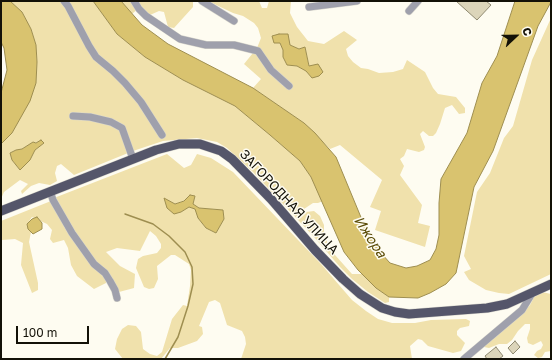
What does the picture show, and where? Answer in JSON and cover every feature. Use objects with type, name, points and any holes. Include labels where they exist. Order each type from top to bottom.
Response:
[{"type":"main road","name":"ЗАГОРОДНАЯ УЛИЦА","points":[[1,211],[156,150],[185,144],[200,144],[221,151],[232,159],[343,279],[360,294],[382,308],[409,314],[487,308],[507,304],[551,284]]},
{"type":"street","points":[[64,1],[96,56],[125,83],[148,113],[162,135]]},
{"type":"street","points":[[134,1],[146,16],[180,39],[206,45],[239,46],[258,51],[270,70],[289,86]]},
{"type":"street","points":[[202,1],[234,21]]},
{"type":"street","points":[[309,7],[357,1]]},
{"type":"street","points":[[409,11],[418,1]]},
{"type":"street","points":[[73,116],[107,121],[122,128],[133,159]]},
{"type":"street","points":[[50,191],[53,200],[72,233],[94,264],[105,273],[115,290],[117,298]]},
{"type":"street","points":[[464,359],[522,310],[534,292]]},
{"type":"shaded area","points":[[10,1],[93,1],[117,34],[145,57],[183,80],[235,106],[300,161],[311,177],[323,201],[313,203],[301,211],[314,211],[320,216],[324,225],[327,246],[352,274],[362,274],[376,288],[389,297],[389,302],[385,303],[352,279],[253,172],[227,148],[217,142],[197,138],[163,141],[133,151],[74,175],[61,164],[57,166],[55,173],[57,181],[50,185],[39,183],[31,186],[22,194],[21,191],[28,184],[20,180],[4,192],[1,199],[1,144],[12,133],[36,83],[36,45],[31,29],[22,12]],"holes":[[[33,142],[44,143],[35,150],[30,160],[20,170],[12,160],[10,153],[22,149]]]},
{"type":"shaded area","points":[[121,1],[193,1],[193,7],[174,28],[168,27],[164,12],[159,11],[150,15],[140,7],[132,14]]},
{"type":"shaded area","points":[[208,1],[259,1],[262,8],[267,8],[269,1],[291,1],[290,13],[297,27],[308,41],[324,44],[344,31],[357,40],[346,49],[348,56],[361,68],[379,73],[393,72],[403,69],[407,60],[425,72],[433,88],[438,94],[456,97],[465,108],[465,113],[459,114],[452,105],[445,108],[436,133],[433,136],[429,136],[423,131],[420,134],[425,147],[424,150],[419,152],[407,149],[404,156],[400,159],[404,166],[400,175],[422,205],[418,223],[430,226],[425,247],[375,230],[381,211],[370,207],[382,180],[340,145],[330,149],[304,123],[253,88],[261,79],[244,64],[257,48],[261,38],[258,28],[254,23],[243,16]],"holes":[[[280,43],[299,49],[305,47],[312,78],[306,71],[297,66],[287,65],[283,57],[283,50]]]},
{"type":"shaded area","points":[[551,18],[551,274],[509,294],[499,293],[486,290],[469,280],[464,272],[471,269],[464,256],[477,192],[490,173],[504,138],[513,126],[532,60]]},
{"type":"shaded area","points":[[167,154],[184,168],[191,165],[197,154],[211,158],[233,172],[321,264],[352,300],[366,311],[378,319],[392,323],[415,323],[431,320],[466,319],[470,321],[469,326],[460,328],[457,331],[457,335],[465,343],[461,351],[453,353],[428,346],[422,340],[418,339],[410,346],[412,359],[241,359],[246,344],[245,337],[242,331],[227,325],[220,303],[215,300],[209,302],[199,326],[202,327],[203,334],[197,341],[178,348],[170,348],[161,359],[123,359],[115,349],[117,339],[122,329],[128,325],[136,326],[141,332],[143,349],[150,354],[157,356],[162,352],[172,319],[183,305],[187,306],[191,270],[189,264],[175,255],[171,255],[157,266],[158,279],[154,288],[149,289],[144,287],[136,268],[138,259],[143,256],[157,253],[161,248],[161,244],[156,236],[150,231],[140,251],[117,248],[106,252],[120,266],[135,274],[134,288],[119,292],[92,258],[54,198]],"holes":[[[195,196],[193,204],[199,208],[223,210],[224,219],[216,233],[206,228],[198,218],[196,209],[189,207],[181,212],[164,199],[175,204]]]},
{"type":"shaded area","points":[[51,201],[65,228],[106,279],[106,283],[94,289],[77,276],[71,265],[68,248],[64,240],[53,243],[50,239],[52,230],[47,224],[32,217],[28,223],[31,232],[29,242],[38,283],[38,290],[32,293],[21,265],[23,243],[15,239],[2,240],[1,221]]},
{"type":"shaded area","points":[[542,292],[551,294],[551,351],[545,352],[542,357],[538,358],[534,355],[543,345],[541,341],[533,345],[528,343],[527,338],[530,324],[525,324],[507,344],[499,344],[489,348],[484,347],[484,345],[517,318],[530,305],[534,297]]},
{"type":"water","points":[[1,1],[10,1],[22,12],[31,29],[36,45],[37,62],[36,83],[30,101],[12,133],[1,144],[1,93],[7,70],[4,48],[1,42]]},
{"type":"water","name":"Ижора","points":[[93,1],[121,1],[142,25],[168,44],[253,88],[304,123],[336,157],[365,227],[381,253],[390,263],[406,268],[417,266],[430,260],[436,249],[439,235],[441,179],[467,133],[482,83],[497,56],[515,1],[551,2],[538,26],[493,151],[474,187],[456,273],[446,284],[418,298],[389,297],[376,288],[358,270],[344,252],[311,177],[300,161],[235,106],[183,80],[145,57],[117,34]]},
{"type":"water","points":[[288,34],[290,45],[299,49],[305,47],[309,66],[318,64],[323,72],[319,76],[312,78],[306,71],[297,66],[287,65],[283,57],[283,50],[280,43],[274,43],[272,36]]},
{"type":"water","points":[[41,140],[44,143],[35,150],[30,160],[20,170],[12,160],[10,153],[22,149],[33,142],[36,143]]},
{"type":"water","points":[[190,195],[195,196],[193,204],[199,208],[223,210],[224,219],[216,233],[206,228],[198,218],[195,209],[189,207],[174,214],[167,208],[164,198],[175,204],[184,201]]},
{"type":"water","points":[[37,217],[42,223],[42,229],[33,234],[28,229],[27,224],[32,219]]},
{"type":"building","points":[[456,1],[486,1],[491,5],[477,20]]},
{"type":"building","points":[[515,341],[520,347],[513,354],[508,348]]},
{"type":"building","points":[[496,347],[503,356],[499,359],[487,359],[485,356]]},
{"type":"waterway","points":[[125,214],[153,224],[169,236],[185,252],[192,267],[193,284],[188,306],[178,337],[165,359]]}]
